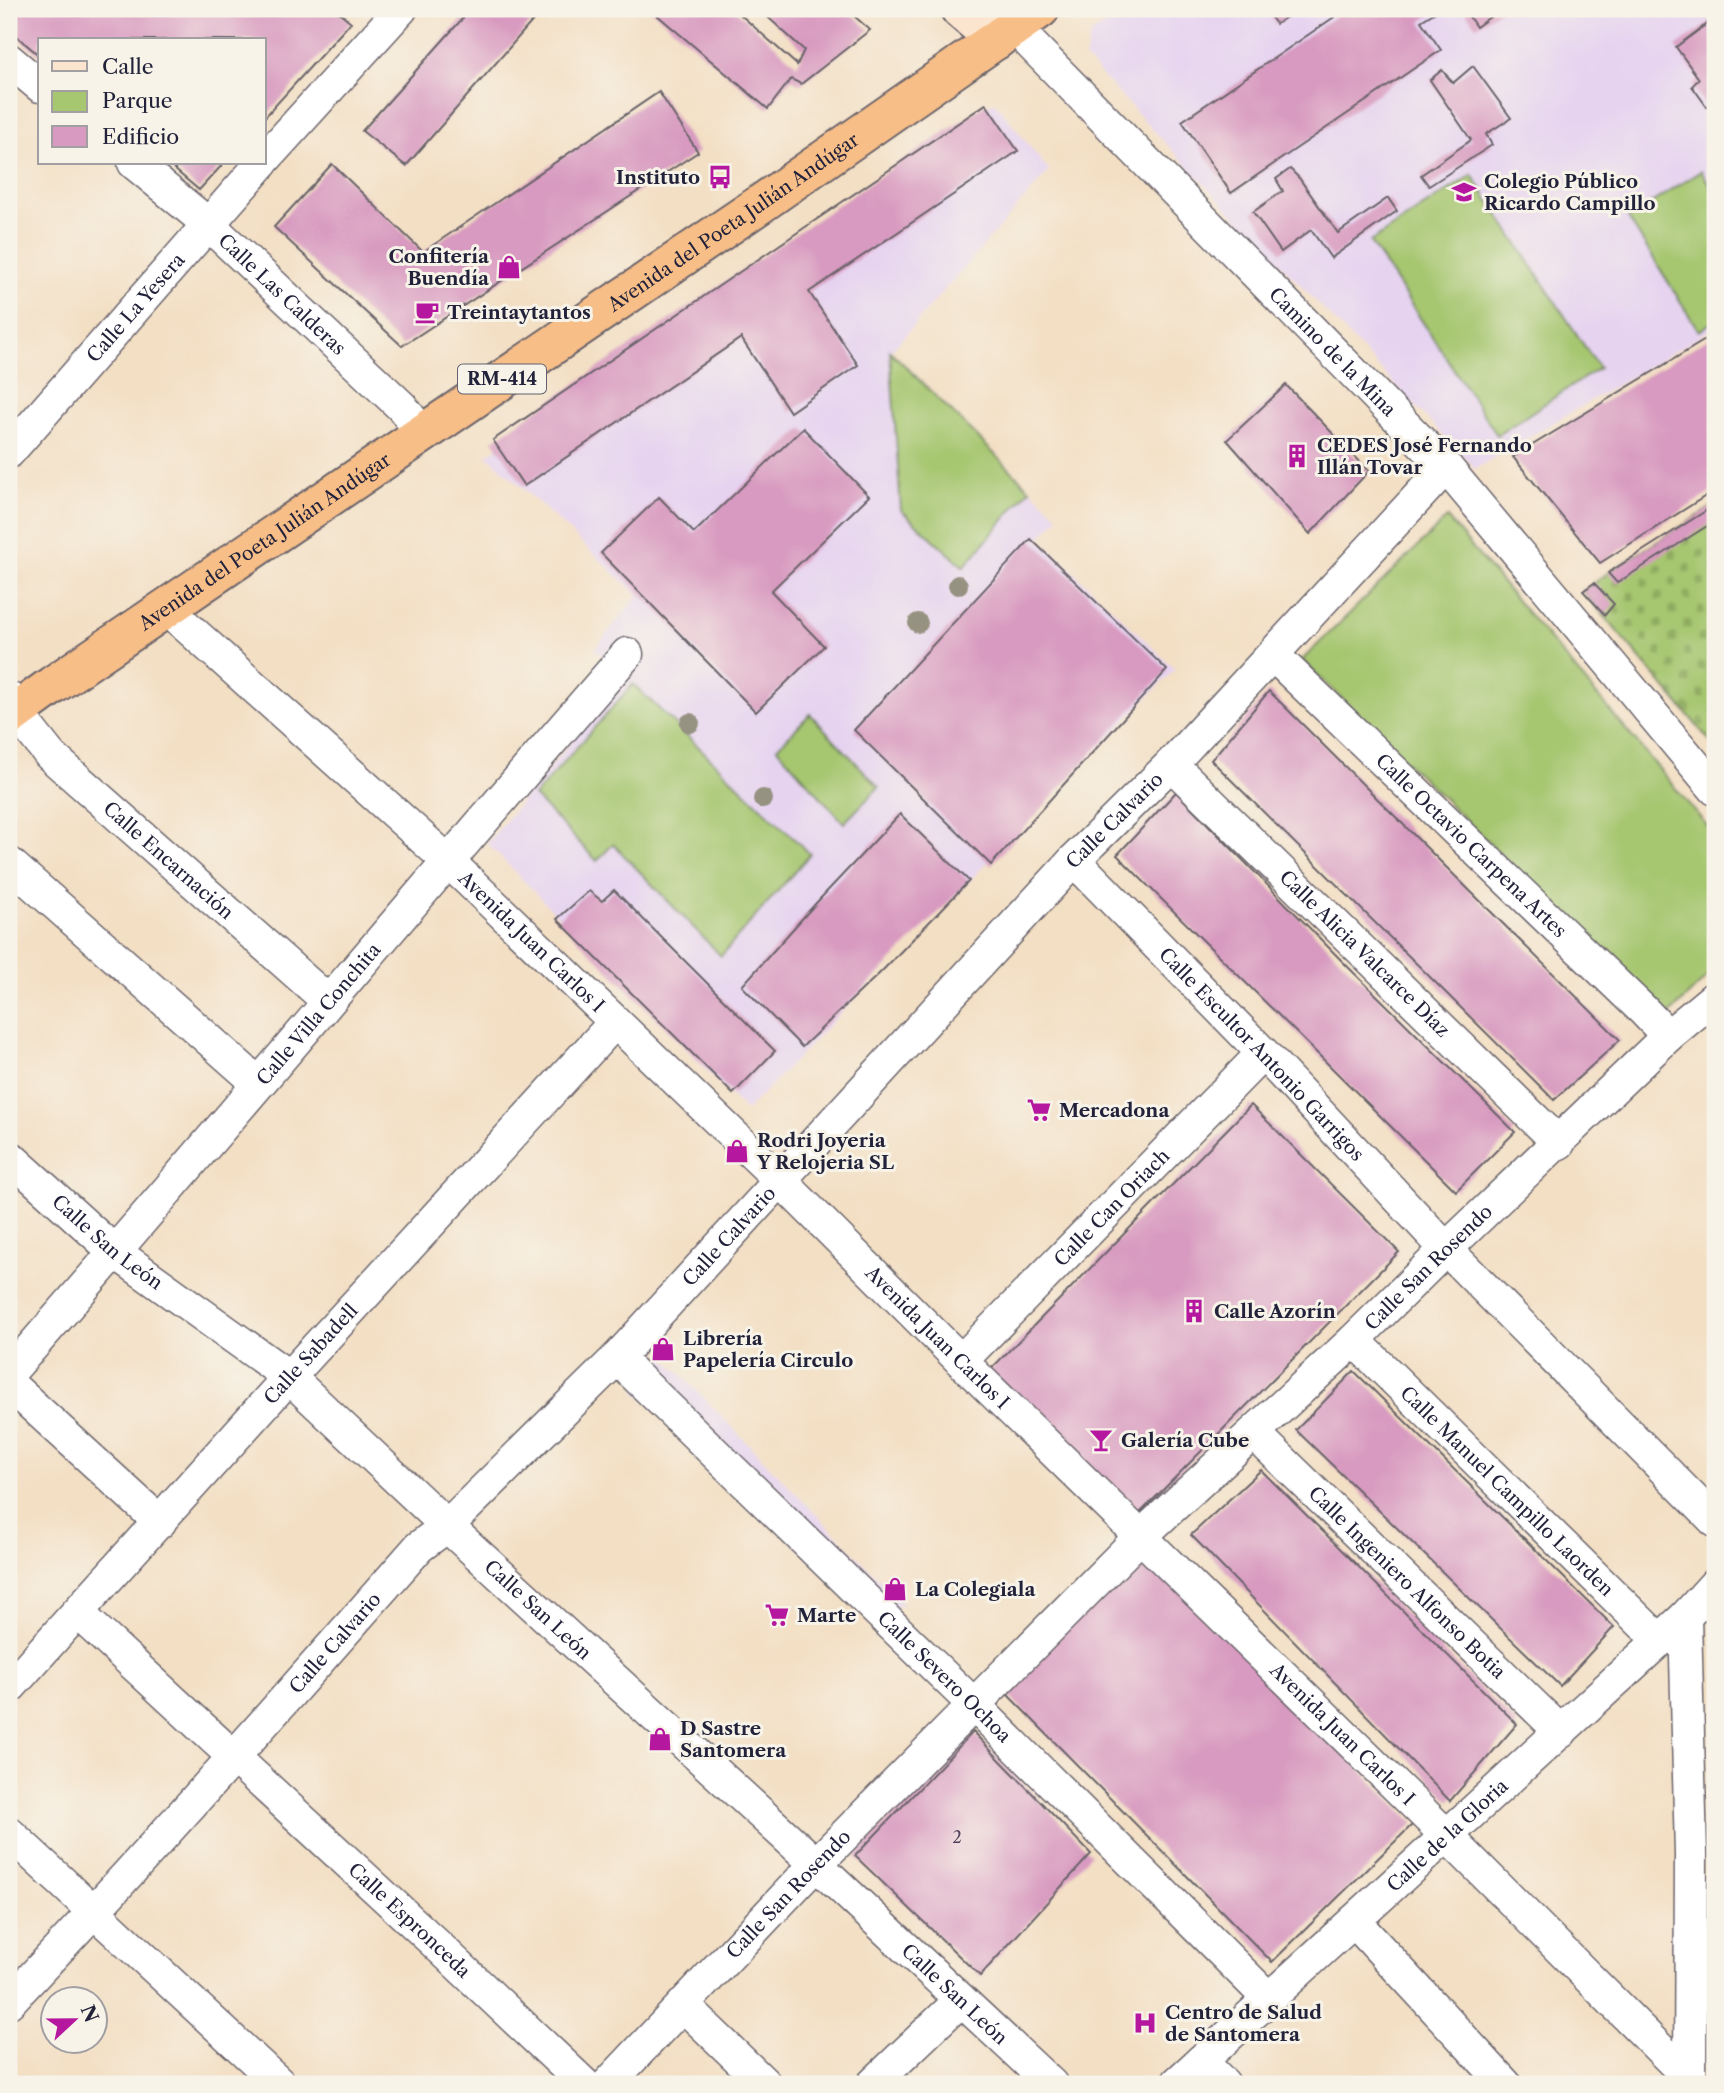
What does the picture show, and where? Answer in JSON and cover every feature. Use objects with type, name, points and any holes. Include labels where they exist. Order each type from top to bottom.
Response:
[{"type":"highway","name":"Avenida del Poeta Julián Andúgar","points":[[11,709],[166,608],[759,205],[1017,25]]},
{"type":"street","name":"Calle La Yesera","points":[[266,159],[400,9]]},
{"type":"street","points":[[960,9],[1017,25]]},
{"type":"street","name":"Camino de la Mina","points":[[1017,25],[1446,467],[1715,789]]},
{"type":"street","points":[[9,60],[38,84]]},
{"type":"street","name":"Calle Las Calderas","points":[[135,164],[208,223],[402,407],[422,433]]},
{"type":"street","name":"Calle La Yesera","points":[[9,452],[261,164]]},
{"type":"street","name":"Calle Calvario","points":[[9,2002],[235,1757],[419,1547],[447,1526],[617,1358],[1074,860],[1171,764],[1446,467]]},
{"type":"street","name":"Avenida Juan Carlos I","points":[[166,608],[447,860],[780,1180],[961,1361],[1447,1836],[1691,2082]]},
{"type":"street","name":"Calle Villa Conchita","points":[[9,1373],[447,860],[627,654]]},
{"type":"street","name":"Calle Octavio Carpena Artes","points":[[1273,655],[1668,1036]]},
{"type":"street","name":"Calle Encarnación","points":[[11,709],[50,755],[328,1001]]},
{"type":"street","name":"Calle Alicia Valcarce Díaz","points":[[1171,764],[1559,1143]]},
{"type":"street","name":"Calle Escultor Antonio Garrigos","points":[[1074,860],[1263,1053],[1446,1248]]},
{"type":"street","points":[[9,863],[258,1083]]},
{"type":"street","name":"Calle San Rosendo","points":[[608,2084],[816,1864],[1141,1536],[1354,1340],[1446,1248],[1559,1143],[1668,1036],[1715,997]]},
{"type":"street","name":"Calle Sabadell","points":[[9,1688],[289,1377],[615,1022]]},
{"type":"street","name":"Calle Can Oriach","points":[[961,1361],[1263,1053]]},
{"type":"street","name":"Calle San León","points":[[9,1156],[115,1252],[289,1377],[1051,2084]]},
{"type":"street","points":[[1446,1248],[1715,1521]]},
{"type":"street","name":"Calle Manuel Campillo Laorden","points":[[1354,1340],[1660,1641]]},
{"type":"street","name":"Calle Severo Ochoa","points":[[617,1358],[973,1704],[1268,1998]]},
{"type":"street","points":[[9,1384],[160,1522]]},
{"type":"street","name":"Calle Ingeniero Alfonso Botia","points":[[1254,1433],[1560,1732]]},
{"type":"street","name":"Calle de la Gloria","points":[[1176,2084],[1660,1641],[1715,1584]]},
{"type":"street","name":"Calle Espronceda","points":[[78,1613],[584,2084]]},
{"type":"street","points":[[1685,1617],[1691,1854],[1691,2082]]},
{"type":"street","points":[[9,1833],[280,2084]]},
{"type":"street","points":[[1354,1921],[1505,2084]]},
{"type":"street","points":[[873,2084],[961,2000]]},
{"type":"street","points":[[684,2006],[765,2084]]},
{"type":"street","points":[[1201,2060],[1224,2084]]},
{"type":"shaded area","name":"Colegio Público Ricardo Campillo","points":[[1128,9],[1715,9],[1715,327],[1475,469],[1085,58],[1091,34]]},
{"type":"shaded area","points":[[994,101],[1049,171],[891,351],[1059,517],[1039,539],[1175,669],[746,1111],[487,843],[626,676],[595,649],[638,595],[487,455]]},
{"type":"shaded area","points":[[663,1356],[903,1604],[871,1618],[635,1390]]},
{"type":"green space","points":[[1701,171],[1715,193],[1715,320],[1699,331],[1628,218]]},
{"type":"green space","points":[[1472,175],[1599,368],[1497,435],[1370,242]]},
{"type":"green space","points":[[890,351],[1030,489],[964,567],[901,510]]},
{"type":"green space","points":[[1715,505],[1715,747],[1583,591]]},
{"type":"green space","points":[[1447,518],[1715,835],[1715,969],[1667,1017],[1302,660]]},
{"type":"green space","points":[[633,684],[810,854],[721,956],[613,844],[597,861],[534,796]]},
{"type":"green space","points":[[810,714],[879,787],[844,823],[777,748]]},
{"type":"building","points":[[9,9],[335,9],[351,22],[266,116],[266,38],[38,38],[38,54],[9,30]]},
{"type":"building","points":[[471,9],[543,9],[406,166],[362,131]]},
{"type":"building","points":[[650,9],[734,9],[797,65],[804,50],[759,9],[846,9],[870,30],[801,84],[791,79],[768,109]]},
{"type":"building","points":[[1265,9],[1292,9],[1294,12],[1276,24]]},
{"type":"building","points":[[1346,9],[1440,9],[1421,21],[1441,50],[1231,193],[1182,121]]},
{"type":"building","points":[[1464,9],[1501,9],[1476,27]]},
{"type":"building","points":[[1715,18],[1715,98],[1707,107],[1692,86],[1699,79],[1676,47]]},
{"type":"building","points":[[1473,66],[1511,118],[1486,134],[1492,145],[1429,186],[1421,175],[1471,140],[1430,80],[1442,70],[1453,83]]},
{"type":"building","points":[[659,92],[698,152],[402,346],[274,227],[332,164],[423,252]]},
{"type":"building","points":[[986,104],[1018,151],[809,292],[858,365],[790,412],[741,338],[524,486],[493,440]]},
{"type":"building","points":[[168,164],[223,164],[199,190]]},
{"type":"building","points":[[1290,169],[1338,233],[1388,198],[1397,211],[1331,258],[1311,230],[1281,252],[1253,212],[1283,191],[1276,179]]},
{"type":"building","points":[[1715,334],[1715,490],[1600,563],[1513,457]]},
{"type":"building","name":"CEDES José Fernando Illán Tovar","points":[[1286,385],[1369,471],[1310,534],[1227,440]]},
{"type":"building","points":[[803,428],[869,496],[771,591],[824,646],[756,712],[601,553],[659,497],[694,533]]},
{"type":"building","points":[[1715,505],[1715,521],[1617,583],[1608,573]]},
{"type":"building","points":[[1031,539],[1167,670],[991,865],[854,730]]},
{"type":"building","points":[[1594,583],[1614,604],[1605,615],[1583,591]]},
{"type":"building","points":[[1269,691],[1620,1040],[1554,1100],[1211,760]]},
{"type":"building","points":[[1176,792],[1515,1132],[1456,1191],[1117,855]]},
{"type":"building","points":[[900,814],[969,881],[882,971],[802,1047],[742,986]]},
{"type":"building","points":[[614,890],[775,1051],[733,1094],[557,919],[589,891],[602,901]]},
{"type":"building","name":"Calle Azorín","points":[[1251,1105],[1399,1252],[1136,1517],[989,1371]]},
{"type":"building","points":[[1354,1371],[1614,1627],[1560,1686],[1296,1430]]},
{"type":"building","points":[[1261,1470],[1517,1724],[1450,1801],[1191,1535]]},
{"type":"building","points":[[1138,1549],[1414,1823],[1272,1962],[1006,1693]]},
{"type":"building","points":[[973,1732],[1091,1854],[980,1976],[855,1856]]},
{"type":"place","name":"Instituto","points":[[720,177]]},
{"type":"place","name":"Colegio Público Ricardo Campillo","points":[[1464,192]]},
{"type":"place","name":"Confitería Buendía","points":[[509,267]]},
{"type":"place","name":"Treintaytantos","points":[[427,312]]},
{"type":"place","name":"CEDES José Fernando Illán Tovar","points":[[1297,456]]},
{"type":"place","name":"Mercadona","points":[[1039,1110]]},
{"type":"place","name":"Rodri Joyeria Y Relojeria SL","points":[[737,1151]]},
{"type":"place","name":"Calle Azorín","points":[[1194,1311]]},
{"type":"place","name":"Librería Papelería Circulo","points":[[663,1349]]},
{"type":"place","name":"Galería Cube","points":[[1101,1440]]},
{"type":"place","name":"La Colegiala","points":[[895,1589]]},
{"type":"place","name":"Marte","points":[[777,1615]]},
{"type":"place","name":"D Sastre Santomera","points":[[660,1739]]},
{"type":"place","name":"Centro de Salud de Santomera","points":[[1145,2023]]}]
